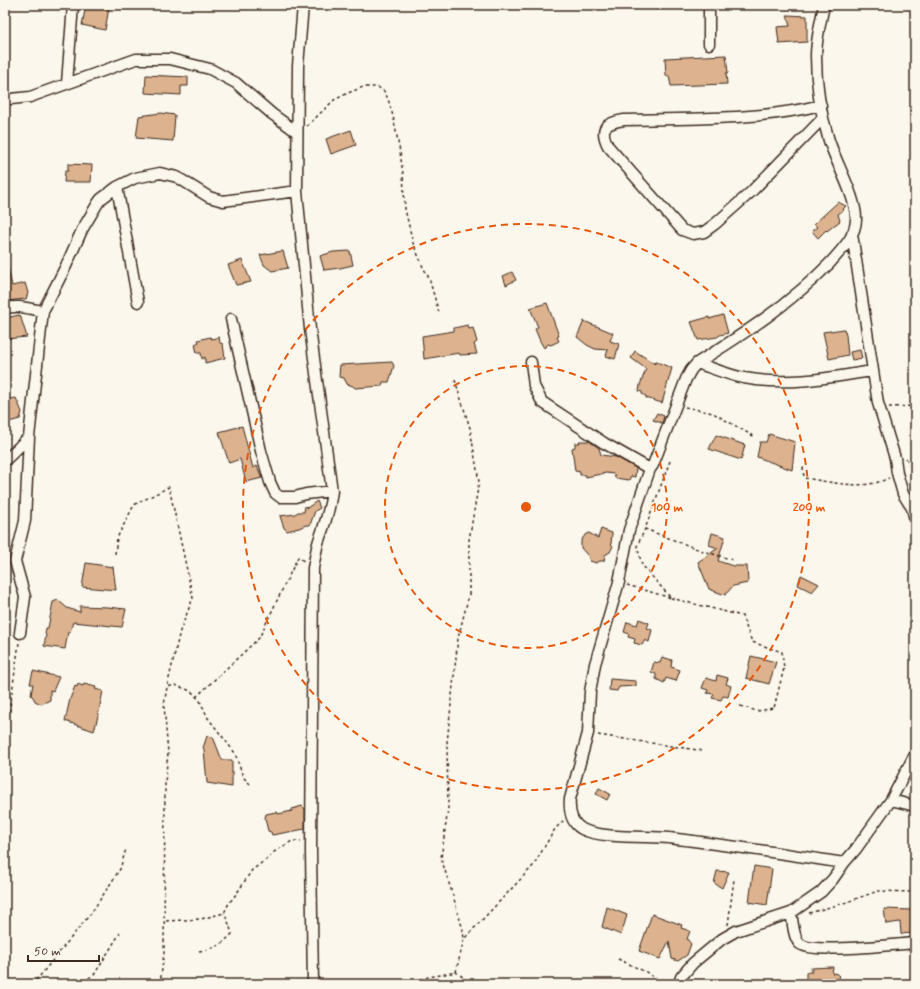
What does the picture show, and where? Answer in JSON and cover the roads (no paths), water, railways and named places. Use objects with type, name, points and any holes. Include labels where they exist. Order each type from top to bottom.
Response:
[{"type":"street","points":[[67,83],[73,5]]},
{"type":"street","points":[[303,5],[298,66],[296,191],[310,329],[332,491],[328,516],[319,541],[313,568],[311,851],[313,984]]},
{"type":"street","points":[[709,44],[710,5]]},
{"type":"street","points":[[824,5],[816,55],[821,105],[828,138],[854,204],[856,220],[852,234],[846,246],[817,276],[790,300],[745,333],[697,363],[691,370],[653,465],[650,469],[629,530],[619,582],[594,671],[590,692],[588,733],[570,799],[569,808],[574,822],[582,828],[600,833],[675,839],[844,863]]},
{"type":"street","points":[[5,99],[11,100],[30,96],[136,58],[170,59],[210,69],[236,83],[272,114],[297,132]]},
{"type":"street","points":[[821,105],[788,112],[743,117],[624,120],[612,122],[606,127],[603,136],[608,146],[682,230],[693,234],[704,232],[751,192],[823,118]]},
{"type":"street","points":[[20,633],[25,596],[10,560],[25,521],[29,437],[43,311],[66,266],[82,230],[98,203],[117,187],[135,178],[160,173],[177,177],[209,197],[224,201],[296,191]]},
{"type":"street","points":[[117,187],[138,302]]},
{"type":"street","points":[[852,234],[872,371],[879,407],[895,458],[897,474],[904,494],[912,508],[915,520]]},
{"type":"street","points":[[5,308],[26,307],[43,311]]},
{"type":"street","points":[[231,319],[261,451],[270,482],[275,493],[280,497],[294,497],[332,491]]},
{"type":"street","points":[[531,362],[534,386],[542,402],[604,443],[650,469]]},
{"type":"street","points":[[697,363],[743,378],[774,382],[804,381],[872,371]]},
{"type":"street","points":[[5,460],[29,437]]},
{"type":"street","points":[[679,984],[681,978],[693,963],[726,936],[736,931],[791,914],[821,892],[834,879],[844,863],[856,849],[891,800],[915,754]]},
{"type":"street","points":[[891,800],[915,806]]},
{"type":"street","points":[[791,914],[795,935],[799,943],[805,948],[842,949],[915,943]]}]
